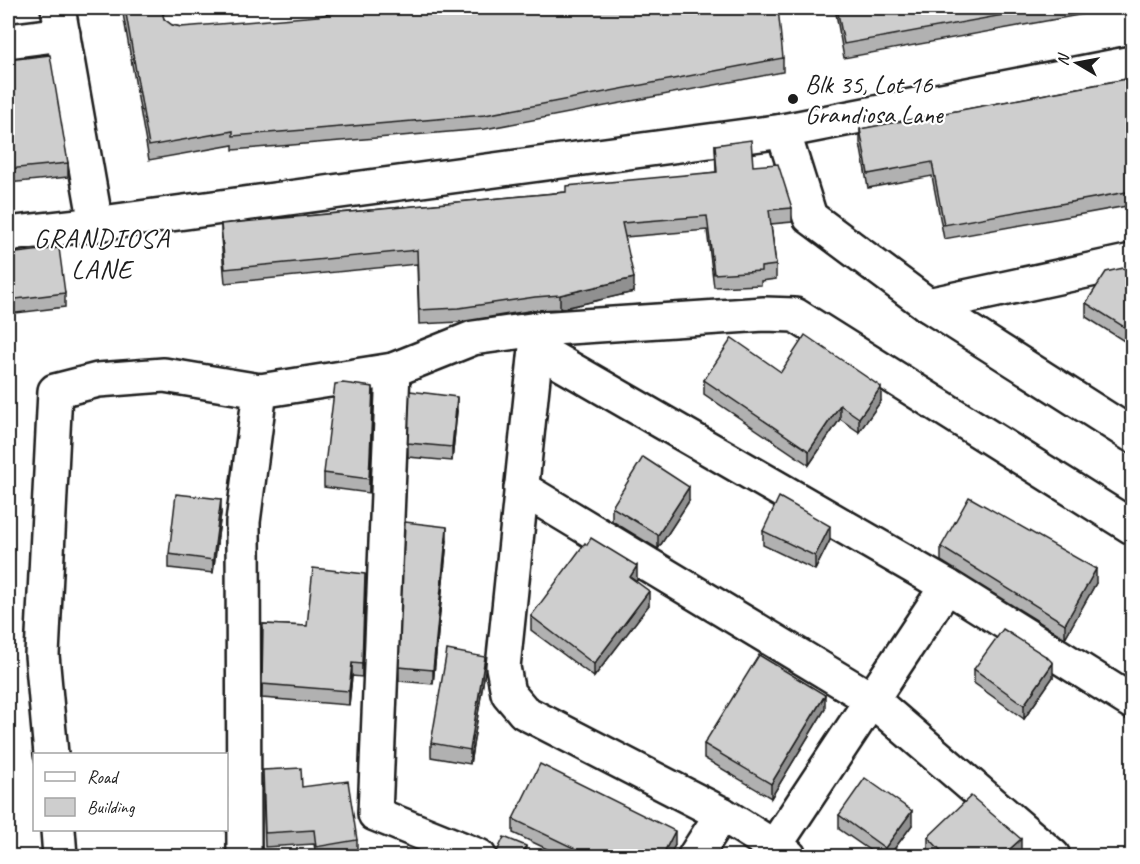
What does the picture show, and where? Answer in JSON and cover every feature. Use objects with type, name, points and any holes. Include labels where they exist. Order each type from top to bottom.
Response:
[{"type":"street","points":[[179,22],[321,9]]},
{"type":"street","points":[[8,41],[61,21],[96,224]]},
{"type":"street","points":[[8,234],[783,131],[1132,63]]},
{"type":"street","points":[[783,131],[810,217],[928,305],[1132,435]]},
{"type":"street","points":[[928,305],[1132,261]]},
{"type":"street","points":[[51,753],[42,655],[56,391],[98,380],[164,375],[260,391],[393,370],[473,338],[537,339],[764,314],[795,315],[1132,527]]},
{"type":"street","points":[[537,339],[503,667],[508,693],[524,712],[722,814],[782,852],[872,699],[947,586]]},
{"type":"street","points":[[537,339],[947,586],[1132,702]]},
{"type":"street","points":[[393,370],[375,814],[478,856]]},
{"type":"street","points":[[244,856],[243,522],[260,391]]},
{"type":"street","points":[[522,488],[872,699],[1053,856]]},
{"type":"street","points":[[695,856],[722,814]]},
{"type":"street","points":[[58,831],[60,856]]},
{"type":"building","points":[[125,8],[161,8],[164,19],[172,25],[181,27],[318,16],[347,8],[778,8],[783,58],[485,115],[233,136],[233,131],[149,146]]},
{"type":"building","points":[[837,8],[1041,8],[844,44]]},
{"type":"building","points":[[50,55],[68,163],[8,169],[8,60]]},
{"type":"building","points":[[1132,78],[1132,191],[944,225],[932,162],[868,174],[860,129]]},
{"type":"building","points":[[751,140],[753,166],[778,164],[792,208],[769,210],[776,265],[761,267],[761,271],[714,274],[707,216],[622,223],[634,278],[560,295],[459,308],[419,310],[417,250],[225,269],[221,224],[566,192],[566,186],[717,172],[715,145]]},
{"type":"building","points":[[59,248],[65,293],[8,300],[8,254]]},
{"type":"building","points":[[1123,268],[1132,274],[1132,332],[1086,303],[1106,272]]},
{"type":"building","points":[[805,335],[881,387],[859,418],[840,405],[809,451],[704,380],[732,338],[781,372]]},
{"type":"building","points":[[335,384],[373,387],[369,479],[324,473]]},
{"type":"building","points":[[410,391],[457,397],[452,447],[408,443]]},
{"type":"building","points":[[643,457],[689,487],[658,535],[612,507]]},
{"type":"building","points":[[176,494],[221,499],[213,560],[169,554]]},
{"type":"building","points":[[779,497],[830,526],[815,556],[763,531]]},
{"type":"building","points":[[969,497],[1096,569],[1065,624],[941,547]]},
{"type":"building","points":[[405,522],[447,527],[433,670],[399,667]]},
{"type":"building","points":[[591,538],[637,566],[630,577],[649,591],[594,664],[531,616]]},
{"type":"building","points":[[313,568],[365,574],[362,664],[352,663],[349,691],[262,684],[263,624],[307,626]]},
{"type":"building","points":[[1003,629],[1053,663],[1024,705],[974,669]]},
{"type":"building","points":[[447,650],[485,657],[470,750],[431,743]]},
{"type":"building","points":[[759,655],[825,695],[771,784],[704,744]]},
{"type":"building","points":[[540,764],[675,831],[662,856],[590,856],[513,819]]},
{"type":"building","points":[[301,768],[302,787],[348,781],[357,840],[316,847],[314,830],[265,833],[263,770]]},
{"type":"building","points":[[865,778],[912,811],[885,848],[839,815]]},
{"type":"building","points":[[971,796],[1021,839],[1002,856],[946,856],[928,837]]},
{"type":"building","points":[[504,837],[526,846],[523,856],[495,856]]},
{"type":"place","name":"Blk 35, Lot 16 Grandiosa Lane","points":[[793,99]]},
{"type":"district","name":"GRANDIOSA LANE","points":[[102,254]]}]
